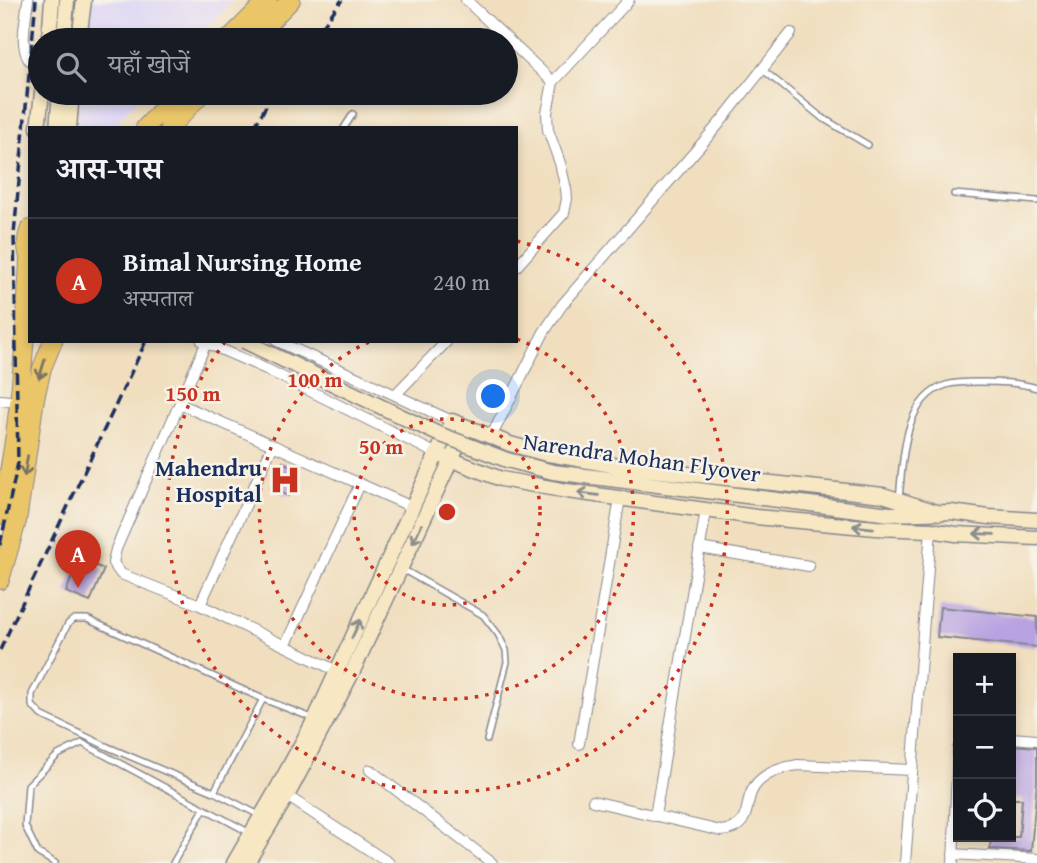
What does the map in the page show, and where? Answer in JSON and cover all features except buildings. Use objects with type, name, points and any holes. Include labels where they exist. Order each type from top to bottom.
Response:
[{"type":"highway","points":[[240,28],[268,0]]},
{"type":"highway","points":[[264,28],[291,0]]},
{"type":"highway","points":[[147,126],[166,105]]},
{"type":"highway","points":[[171,126],[191,105]]},
{"type":"highway","points":[[28,233],[28,254]]},
{"type":"highway","points":[[0,515],[8,481],[19,402],[28,298]]},
{"type":"highway","points":[[0,579],[17,521],[35,398],[42,368],[52,343]]},
{"type":"street","points":[[28,0],[24,41],[25,55],[28,59]]},
{"type":"street","points":[[50,28],[52,0]]},
{"type":"street","points":[[65,28],[68,0]]},
{"type":"street","points":[[80,28],[84,0]]},
{"type":"street","points":[[466,0],[496,28]]},
{"type":"street","points":[[518,265],[564,213],[567,200],[560,163],[548,130],[547,113],[553,82],[629,0]]},
{"type":"street","points":[[491,437],[544,332],[562,305],[718,125],[791,33]]},
{"type":"street","points":[[518,49],[553,82]]},
{"type":"street","points":[[38,126],[41,105]]},
{"type":"street","points":[[57,126],[59,105]]},
{"type":"street","points":[[69,126],[71,105]]},
{"type":"street","points":[[205,343],[116,549],[113,563],[121,574],[200,605],[337,671]]},
{"type":"street","points":[[207,343],[266,369],[437,454],[501,479],[567,491],[756,517],[1037,538]]},
{"type":"street","name":"Narendra Mohan Flyover","points":[[248,343],[436,433],[507,460],[565,474],[890,514],[940,513]]},
{"type":"street","points":[[281,343],[459,424],[543,453],[625,467],[883,495],[940,513],[1037,520]]},
{"type":"street","points":[[395,395],[445,343]]},
{"type":"street","points":[[0,400],[19,402]]},
{"type":"street","points":[[180,404],[412,507]]},
{"type":"street","points":[[247,863],[282,793],[437,454],[459,424]]},
{"type":"street","points":[[234,863],[261,816],[282,793],[351,675],[452,460],[459,424]]},
{"type":"street","points":[[200,605],[274,445]]},
{"type":"street","points":[[285,646],[360,484]]},
{"type":"street","points":[[579,744],[620,498]]},
{"type":"street","points":[[655,816],[706,510]]},
{"type":"street","name":"Narendra Mohan Flyover","points":[[890,514],[931,530]]},
{"type":"street","points":[[905,863],[931,530]]},
{"type":"street","points":[[699,548],[809,566]]},
{"type":"street","points":[[1016,738],[1037,740]]},
{"type":"street","points":[[593,801],[721,831],[733,830],[743,821],[758,782],[787,766],[912,770]]},
{"type":"street","points":[[370,770],[492,863]]},
{"type":"street","points":[[957,779],[953,859],[1037,859]]},
{"type":"street","points":[[282,793],[389,863]]},
{"type":"lane","points":[[762,69],[821,117],[868,145]]},
{"type":"lane","points":[[345,126],[353,114]]},
{"type":"lane","points":[[954,194],[1037,201]]},
{"type":"lane","points":[[899,499],[907,432],[913,415],[935,390],[965,382],[1022,383],[1037,388]]},
{"type":"lane","points":[[401,568],[483,615],[498,634],[506,650],[507,662],[487,740]]},
{"type":"lane","points":[[261,816],[214,792],[41,715],[32,705],[32,694],[68,624],[74,619],[87,619],[263,699],[315,719]]},
{"type":"lane","points":[[214,792],[263,699]]},
{"type":"lane","points":[[55,863],[38,853],[25,826],[28,785],[58,755],[82,743],[251,834]]},
{"type":"lane","points":[[173,863],[204,809]]},
{"type":"shaded area","points":[[88,0],[234,0],[207,28],[84,28]]},
{"type":"shaded area","points":[[79,105],[133,105],[113,126],[78,126]]},
{"type":"railway","points":[[33,28],[36,0]]},
{"type":"railway","points":[[321,28],[342,0]]},
{"type":"railway","points":[[0,545],[18,463],[14,234],[28,85]]},
{"type":"railway","points":[[255,126],[266,105]]},
{"type":"railway","points":[[0,650],[145,343]]},
{"type":"place","name":"Mahendru Hospital","points":[[285,480]]},
{"type":"place","name":"Bimal Nursing Home","points":[[78,588]]}]
